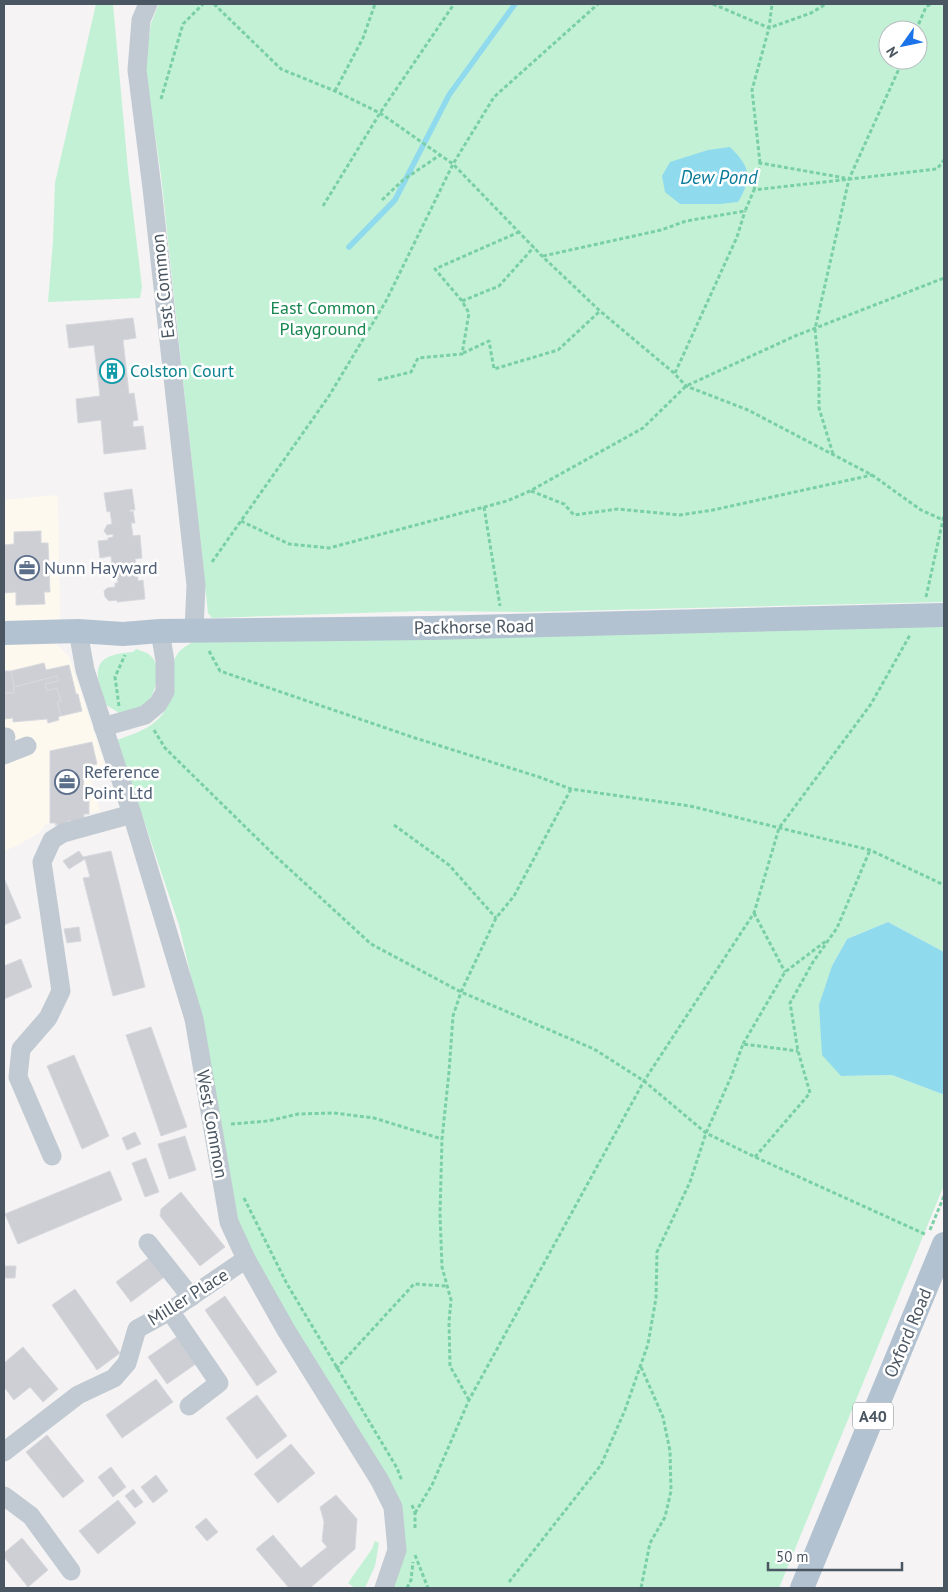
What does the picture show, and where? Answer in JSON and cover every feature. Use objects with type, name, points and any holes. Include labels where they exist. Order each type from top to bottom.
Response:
[{"type":"main road","name":"Packhorse Road","points":[[4,632],[78,631],[123,634],[194,630],[503,626],[933,615]]},
{"type":"main road","name":"Oxford Road","points":[[802,1588],[942,1249]]},
{"type":"street","name":"East Common","points":[[141,9],[137,70],[196,584],[194,630]]},
{"type":"street","name":"West Common","points":[[78,631],[85,670],[132,814],[194,1019],[230,1222],[246,1259],[286,1330],[380,1482],[393,1507],[397,1550],[384,1588]]},
{"type":"street","points":[[103,727],[145,715],[158,704],[165,692],[165,661],[160,631]]},
{"type":"street","points":[[4,743],[27,746]]},
{"type":"street","points":[[52,1156],[18,1077],[21,1049],[48,1018],[61,991],[42,862],[45,837],[132,814]]},
{"type":"street","points":[[148,1243],[191,1297]]},
{"type":"street","name":"Miller Place","points":[[4,1452],[78,1395],[114,1378],[128,1363],[137,1329],[170,1312],[246,1259]]},
{"type":"street","points":[[170,1312],[219,1383],[189,1406]]},
{"type":"street","points":[[4,1496],[30,1516],[71,1571]]},
{"type":"path","points":[[161,106],[160,97],[184,24],[203,4]]},
{"type":"path","points":[[214,4],[281,69],[335,91],[380,113],[453,164],[542,256],[600,311],[674,373],[686,386],[748,410],[833,454],[872,475],[921,510],[943,520]]},
{"type":"path","points":[[335,91],[363,38],[375,4]]},
{"type":"path","points":[[323,206],[380,113],[454,4]]},
{"type":"path","points":[[196,584],[326,402],[386,301],[453,164],[494,97],[598,4]]},
{"type":"path","points":[[713,4],[769,28],[826,4]]},
{"type":"path","points":[[674,373],[737,237],[754,190],[760,163],[752,90],[769,28],[772,4]]},
{"type":"path","points":[[920,20],[927,5]]},
{"type":"path","points":[[833,454],[819,408],[819,371],[815,329],[849,179],[898,70]]},
{"type":"path","points":[[382,200],[403,180],[440,155]]},
{"type":"path","points":[[754,190],[937,169],[944,160]]},
{"type":"path","points":[[760,163],[849,179]]},
{"type":"path","points":[[542,256],[661,230],[686,220],[745,211]]},
{"type":"path","points":[[462,354],[468,314],[462,301],[435,269],[519,232]]},
{"type":"path","points":[[462,301],[499,286],[534,248]]},
{"type":"path","points":[[240,521],[289,544],[329,548],[507,501],[530,491],[643,428],[686,386],[815,329],[944,278]]},
{"type":"path","points":[[378,380],[411,372],[418,358],[462,354],[489,341],[494,368],[558,350],[600,311]]},
{"type":"path","points":[[530,491],[564,504],[574,515],[618,509],[680,515],[713,510],[872,475]]},
{"type":"path","points":[[484,507],[503,626]]},
{"type":"path","points":[[412,1504],[415,1513],[432,1485],[469,1400],[644,1081],[754,913],[779,828],[871,704],[933,615],[944,515]]},
{"type":"path","points":[[194,630],[208,648],[220,671],[412,737],[539,777],[570,790],[690,806],[879,852],[944,884]]},
{"type":"path","points":[[121,722],[115,677],[127,650]]},
{"type":"path","points":[[145,715],[165,748],[272,853],[371,944],[461,992],[594,1049],[644,1081],[706,1133],[927,1235],[942,1249]]},
{"type":"path","points":[[469,1400],[450,1366],[451,1300],[442,1267],[440,1214],[442,1139],[453,1016],[461,992],[496,918],[514,896],[570,790]]},
{"type":"path","points":[[394,825],[450,865],[496,918]]},
{"type":"path","points":[[755,1157],[810,1093],[798,1051],[790,1003],[813,962],[837,928],[870,850]]},
{"type":"path","points":[[754,913],[785,972]]},
{"type":"path","points":[[509,1582],[601,1465],[625,1410],[648,1344],[656,1298],[657,1252],[690,1182],[706,1133],[731,1077],[743,1044],[785,972],[829,939]]},
{"type":"path","points":[[743,1044],[798,1051]]},
{"type":"path","points":[[228,1128],[228,1124],[268,1121],[298,1114],[334,1113],[374,1118],[442,1139]]},
{"type":"path","points":[[242,1194],[288,1284],[336,1369],[397,1468],[404,1486]]},
{"type":"path","points":[[336,1369],[414,1284],[447,1286]]},
{"type":"path","points":[[640,1367],[663,1417],[670,1451],[671,1491],[664,1517],[650,1543],[641,1588]]},
{"type":"path","points":[[407,1588],[411,1580],[414,1554],[428,1588]]},
{"type":"shaded area","points":[[58,495],[60,621],[43,631],[69,656],[105,766],[89,771],[100,811],[46,824],[39,833],[4,851],[4,500]]},
{"type":"green space","points":[[96,4],[113,4],[128,170],[142,287],[140,298],[48,302],[55,183]]},
{"type":"green space","name":"East Common Playground","points":[[159,4],[944,4],[944,602],[526,612],[421,611],[212,618],[208,613],[161,175],[145,67],[151,23]]},
{"type":"green space","points":[[944,625],[944,952],[888,922],[847,939],[832,966],[841,1076],[892,1075],[942,1094],[944,1093],[944,1185],[779,1588],[390,1588],[403,1535],[279,1310],[239,1225],[201,1019],[179,925],[117,740],[147,727],[162,714],[168,706],[172,692],[176,656],[193,642]]},
{"type":"green space","points":[[136,649],[147,653],[153,658],[158,671],[157,679],[153,694],[145,706],[119,713],[105,704],[99,682],[99,666],[109,657],[133,652]]},
{"type":"green space","points":[[375,1541],[379,1543],[375,1566],[365,1588],[355,1588],[348,1583],[372,1549]]},
{"type":"water","name":"Dew Pond","points":[[730,147],[742,161],[747,173],[746,186],[738,202],[680,204],[665,192],[662,176],[670,162],[708,150]]},
{"type":"water","points":[[888,922],[944,952],[944,1093],[942,1094],[892,1075],[841,1076],[822,1055],[819,1005],[832,966],[847,939]]},
{"type":"building","name":"Colston Court","points":[[133,318],[136,338],[123,340],[129,394],[134,393],[138,420],[133,421],[133,427],[143,426],[146,449],[104,454],[101,420],[78,423],[76,399],[100,396],[94,345],[69,348],[66,325]]},
{"type":"building","points":[[132,489],[135,510],[130,510],[130,512],[133,511],[135,523],[131,523],[133,536],[140,535],[142,558],[135,559],[136,566],[139,565],[140,570],[137,571],[138,581],[143,580],[145,599],[109,601],[105,597],[104,591],[107,588],[115,587],[115,583],[118,583],[115,564],[112,564],[111,556],[100,558],[98,541],[108,540],[108,538],[113,537],[113,534],[107,535],[104,531],[107,525],[112,524],[110,511],[107,512],[104,493]]},
{"type":"building","name":"Nunn Hayward","points":[[41,531],[41,543],[48,543],[50,592],[44,592],[45,604],[16,605],[16,592],[4,593],[4,545],[14,544],[14,532]]},
{"type":"building","points":[[44,663],[46,670],[69,665],[82,711],[61,716],[57,702],[61,701],[57,688],[47,691],[45,684],[58,681],[57,676],[14,687],[11,671]]},
{"type":"building","points":[[4,671],[11,671],[14,693],[4,693]]},
{"type":"building","points":[[57,676],[58,681],[45,684],[47,691],[57,688],[61,701],[57,702],[61,716],[58,717],[59,720],[48,723],[47,719],[13,722],[13,718],[4,719],[4,693],[14,693],[14,687]]},
{"type":"building","name":"Reference Point Ltd","points":[[92,742],[97,764],[83,768],[84,796],[89,795],[89,814],[84,814],[84,821],[68,821],[68,825],[50,823],[50,751]]},
{"type":"building","points":[[79,851],[83,857],[111,851],[145,987],[113,996],[83,878],[90,877],[85,859],[69,869],[63,861]]},
{"type":"building","points":[[4,878],[21,918],[4,925]]},
{"type":"building","points":[[79,927],[81,941],[67,943],[64,929]]},
{"type":"building","points":[[21,959],[32,987],[4,999],[4,966]]},
{"type":"building","points":[[151,1027],[187,1127],[161,1136],[126,1035]]},
{"type":"building","points":[[74,1055],[109,1136],[82,1149],[47,1066]]},
{"type":"building","points":[[135,1132],[141,1144],[127,1150],[122,1138]]},
{"type":"building","points":[[185,1136],[196,1170],[169,1179],[158,1144]]},
{"type":"building","points":[[146,1158],[159,1192],[145,1197],[132,1163]]},
{"type":"building","points":[[110,1171],[122,1200],[18,1244],[5,1214]]},
{"type":"building","points":[[181,1192],[225,1247],[200,1266],[160,1216],[161,1209]]},
{"type":"building","points":[[153,1255],[167,1275],[131,1302],[116,1282]]},
{"type":"building","points":[[4,1266],[16,1266],[15,1278],[4,1278]]},
{"type":"building","points":[[75,1289],[120,1353],[97,1370],[52,1305]]},
{"type":"building","points":[[225,1296],[277,1372],[257,1386],[205,1310]]},
{"type":"building","points":[[181,1334],[200,1361],[167,1384],[148,1357]]},
{"type":"building","points":[[23,1347],[58,1389],[43,1402],[30,1387],[14,1400],[4,1387],[4,1363]]},
{"type":"building","points":[[156,1379],[173,1402],[122,1438],[106,1415]]},
{"type":"building","points":[[257,1395],[287,1436],[257,1459],[226,1418]]},
{"type":"building","points":[[47,1435],[84,1481],[63,1498],[26,1452]]},
{"type":"building","points":[[291,1444],[315,1473],[278,1503],[254,1474]]},
{"type":"building","points":[[111,1467],[126,1487],[113,1497],[98,1477]]},
{"type":"building","points":[[156,1475],[168,1491],[153,1503],[141,1487]]},
{"type":"building","points":[[133,1489],[143,1502],[135,1508],[125,1496]]},
{"type":"building","points":[[336,1495],[357,1519],[355,1549],[310,1588],[289,1588],[256,1549],[273,1535],[301,1568],[327,1547],[322,1541],[324,1522],[320,1507]]},
{"type":"building","points":[[118,1500],[136,1523],[98,1554],[79,1531]]},
{"type":"building","points":[[206,1518],[218,1532],[207,1541],[195,1527]]},
{"type":"building","points":[[22,1538],[48,1570],[28,1587],[4,1557],[4,1553]]},
{"type":"waterway","points":[[349,247],[395,200],[449,95],[515,4]]},
{"type":"place","name":"Colston Court","points":[[112,371]]},
{"type":"place","name":"Nunn Hayward","points":[[27,568]]},
{"type":"place","name":"Reference Point Ltd","points":[[67,782]]}]
